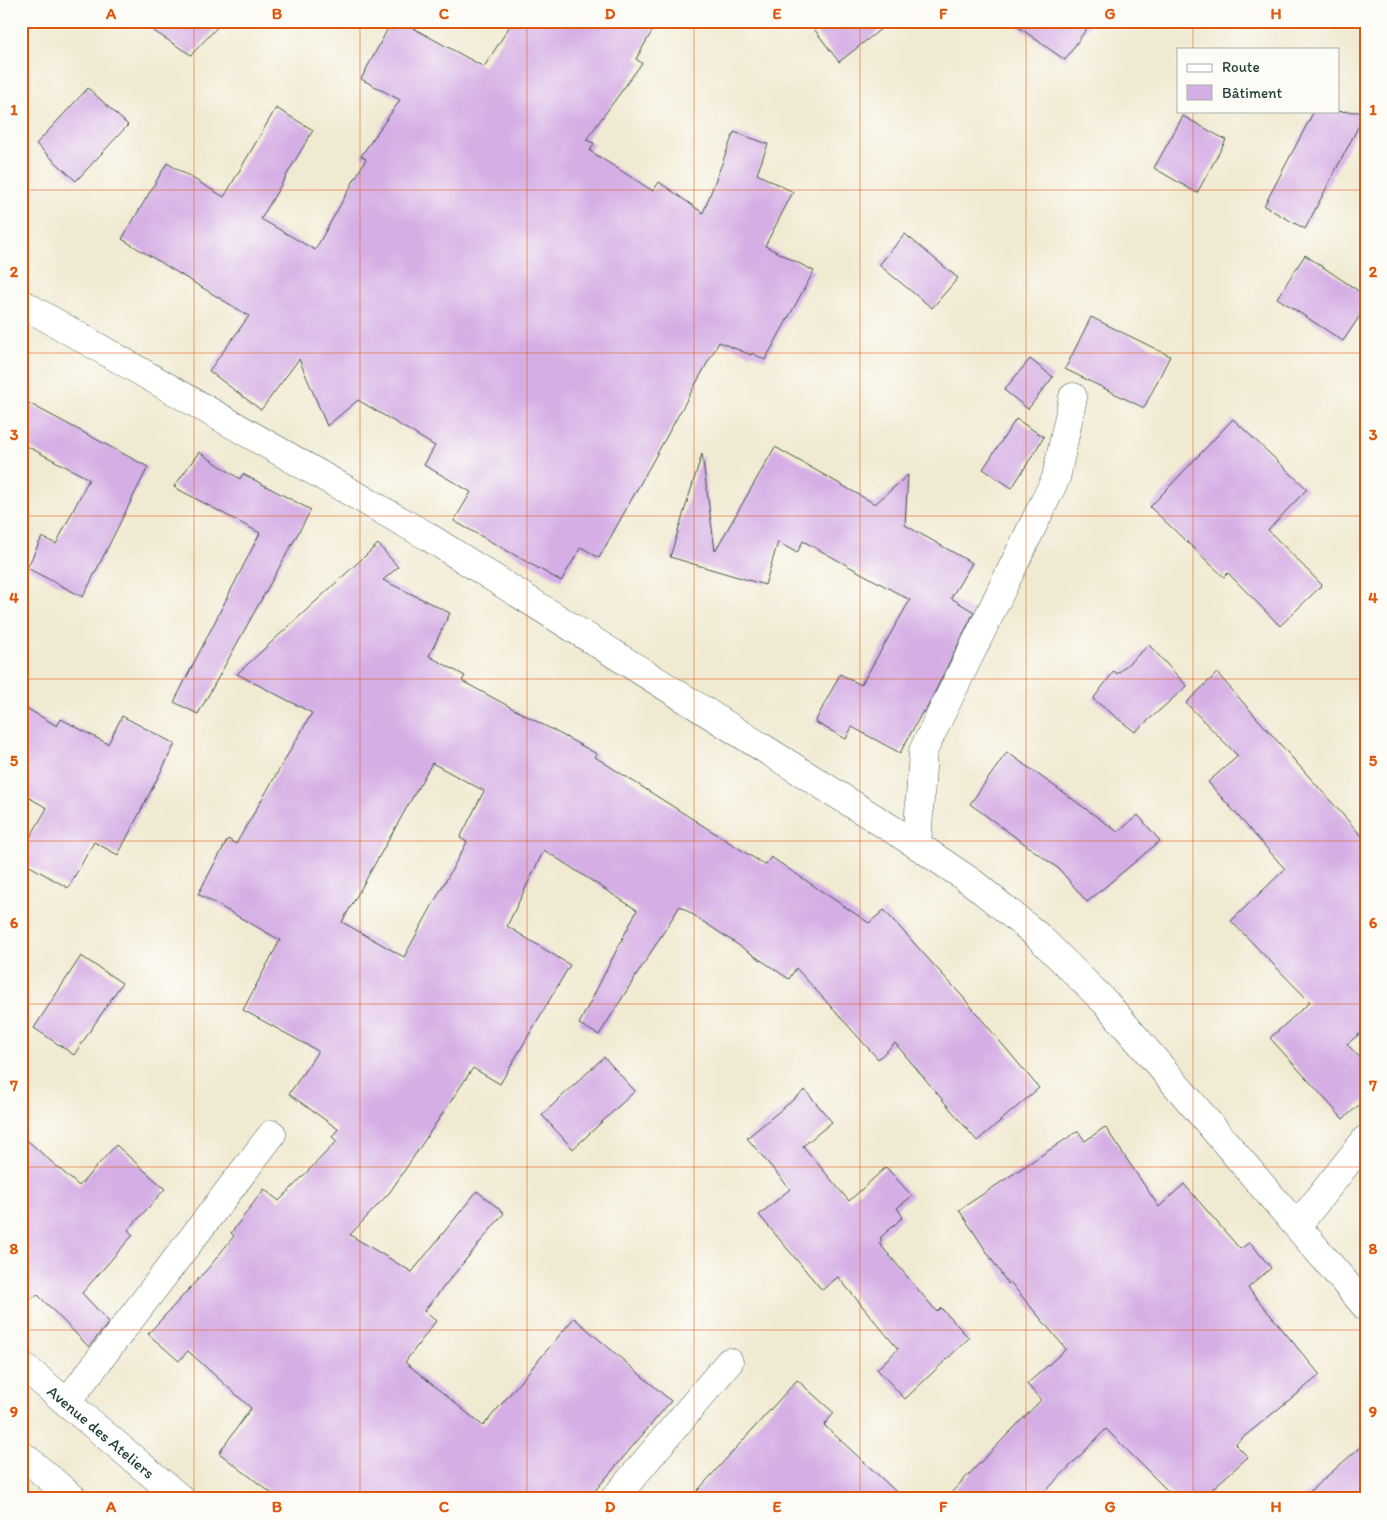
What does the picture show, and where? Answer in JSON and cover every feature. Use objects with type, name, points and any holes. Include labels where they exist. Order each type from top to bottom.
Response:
[{"type":"street","points":[[21,304],[427,536],[917,845],[973,883],[1037,935],[1106,1003],[1366,1307]]},
{"type":"street","points":[[917,845],[923,751],[1056,478],[1073,397]]},
{"type":"street","points":[[67,1402],[272,1134]]},
{"type":"street","points":[[1297,1226],[1366,1139]]},
{"type":"street","points":[[614,1499],[729,1362]]},
{"type":"street","name":"Avenue des Ateliers","points":[[21,1364],[181,1499]]},
{"type":"street","points":[[21,1454],[74,1499]]},
{"type":"building","points":[[138,21],[223,21],[191,55]]},
{"type":"building","points":[[392,21],[400,21],[484,67],[513,21],[658,21],[636,59],[642,63],[586,140],[594,143],[590,151],[653,191],[659,182],[703,213],[734,132],[768,144],[757,174],[793,192],[765,246],[814,271],[765,360],[752,353],[751,355],[719,342],[599,558],[581,547],[561,581],[454,521],[471,492],[424,465],[435,446],[358,400],[327,426],[299,359],[261,410],[209,371],[249,316],[122,239],[167,163],[224,197],[276,108],[313,130],[261,219],[315,250],[366,159],[361,156],[400,100],[361,79]]},
{"type":"building","points":[[808,21],[891,21],[839,62]]},
{"type":"building","points":[[1010,21],[1092,21],[1065,60]]},
{"type":"building","points":[[88,88],[128,125],[76,181],[36,144]]},
{"type":"building","points":[[1313,112],[1366,112],[1305,229],[1264,206]]},
{"type":"building","points":[[1183,116],[1226,140],[1197,193],[1154,168]]},
{"type":"building","points":[[905,234],[958,278],[932,308],[879,265]]},
{"type":"building","points":[[1305,255],[1366,296],[1366,307],[1343,341],[1277,298]]},
{"type":"building","points":[[1091,317],[1170,356],[1144,408],[1065,369]]},
{"type":"building","points":[[1030,359],[1053,377],[1028,409],[1004,390]]},
{"type":"building","points":[[21,399],[148,467],[83,597],[27,568],[42,537],[56,544],[89,479],[21,443]]},
{"type":"building","points":[[1016,419],[1044,437],[1012,488],[983,469]]},
{"type":"building","points":[[1233,419],[1307,489],[1268,530],[1322,585],[1280,626],[1228,573],[1224,577],[1150,507]]},
{"type":"building","points":[[775,447],[875,504],[908,475],[905,525],[972,563],[951,598],[974,612],[925,712],[923,711],[900,753],[852,727],[846,739],[815,722],[840,674],[861,685],[910,600],[803,541],[797,553],[778,542],[765,585],[670,557],[702,454],[715,551]]},
{"type":"building","points":[[199,452],[240,479],[243,474],[311,510],[198,714],[174,702],[260,533],[174,487]]},
{"type":"building","points":[[378,544],[398,567],[383,580],[450,613],[429,656],[465,676],[462,681],[597,754],[595,757],[765,865],[771,857],[869,923],[884,910],[962,996],[1039,1088],[977,1141],[895,1043],[878,1059],[796,968],[789,979],[680,906],[599,1035],[579,1024],[637,910],[544,850],[507,926],[570,965],[500,1084],[473,1068],[390,1192],[350,1235],[412,1272],[477,1191],[504,1213],[424,1311],[436,1321],[405,1362],[483,1426],[574,1318],[671,1401],[588,1499],[279,1499],[219,1453],[251,1408],[188,1351],[179,1361],[148,1334],[210,1266],[234,1236],[231,1233],[264,1189],[279,1201],[337,1141],[332,1137],[338,1129],[289,1094],[318,1051],[243,1010],[280,940],[198,894],[228,839],[236,844],[312,713],[237,674]],"holes":[[[432,763],[484,791],[460,838],[467,842],[404,957],[342,922]]]},
{"type":"building","points":[[1149,645],[1187,686],[1135,732],[1093,699],[1114,671],[1117,674]]},
{"type":"building","points":[[1217,673],[1366,841],[1366,1029],[1347,1044],[1366,1064],[1366,1099],[1343,1119],[1270,1038],[1310,1002],[1231,921],[1285,869],[1208,782],[1238,756],[1186,703]]},
{"type":"building","points":[[21,705],[57,726],[61,719],[108,744],[122,716],[175,744],[118,855],[94,842],[68,888],[21,861],[21,853],[47,808],[21,793]]},
{"type":"building","points":[[1007,752],[1118,832],[1138,815],[1160,841],[1087,902],[1059,869],[970,804]]},
{"type":"building","points":[[81,956],[122,983],[74,1055],[34,1028]]},
{"type":"building","points":[[604,1057],[635,1091],[573,1149],[542,1115]]},
{"type":"building","points":[[805,1090],[832,1122],[803,1146],[849,1201],[886,1167],[912,1196],[897,1208],[903,1217],[880,1238],[882,1240],[879,1243],[937,1312],[941,1308],[969,1338],[905,1399],[877,1369],[898,1349],[838,1277],[822,1290],[759,1215],[790,1189],[747,1138]]},
{"type":"building","points":[[1105,1127],[1159,1207],[1184,1184],[1240,1249],[1250,1242],[1271,1268],[1248,1288],[1320,1375],[1235,1444],[1248,1457],[1201,1499],[1176,1499],[1106,1429],[1038,1499],[945,1499],[1041,1400],[1027,1384],[1066,1349],[1010,1282],[1008,1284],[959,1210],[1078,1131],[1085,1141]]},
{"type":"building","points":[[21,1135],[79,1186],[116,1145],[165,1189],[128,1230],[133,1235],[82,1293],[109,1322],[89,1347],[38,1295],[21,1303]]},
{"type":"building","points":[[797,1380],[834,1413],[824,1425],[904,1499],[690,1499]]},
{"type":"building","points":[[1366,1442],[1366,1499],[1301,1499]]}]
